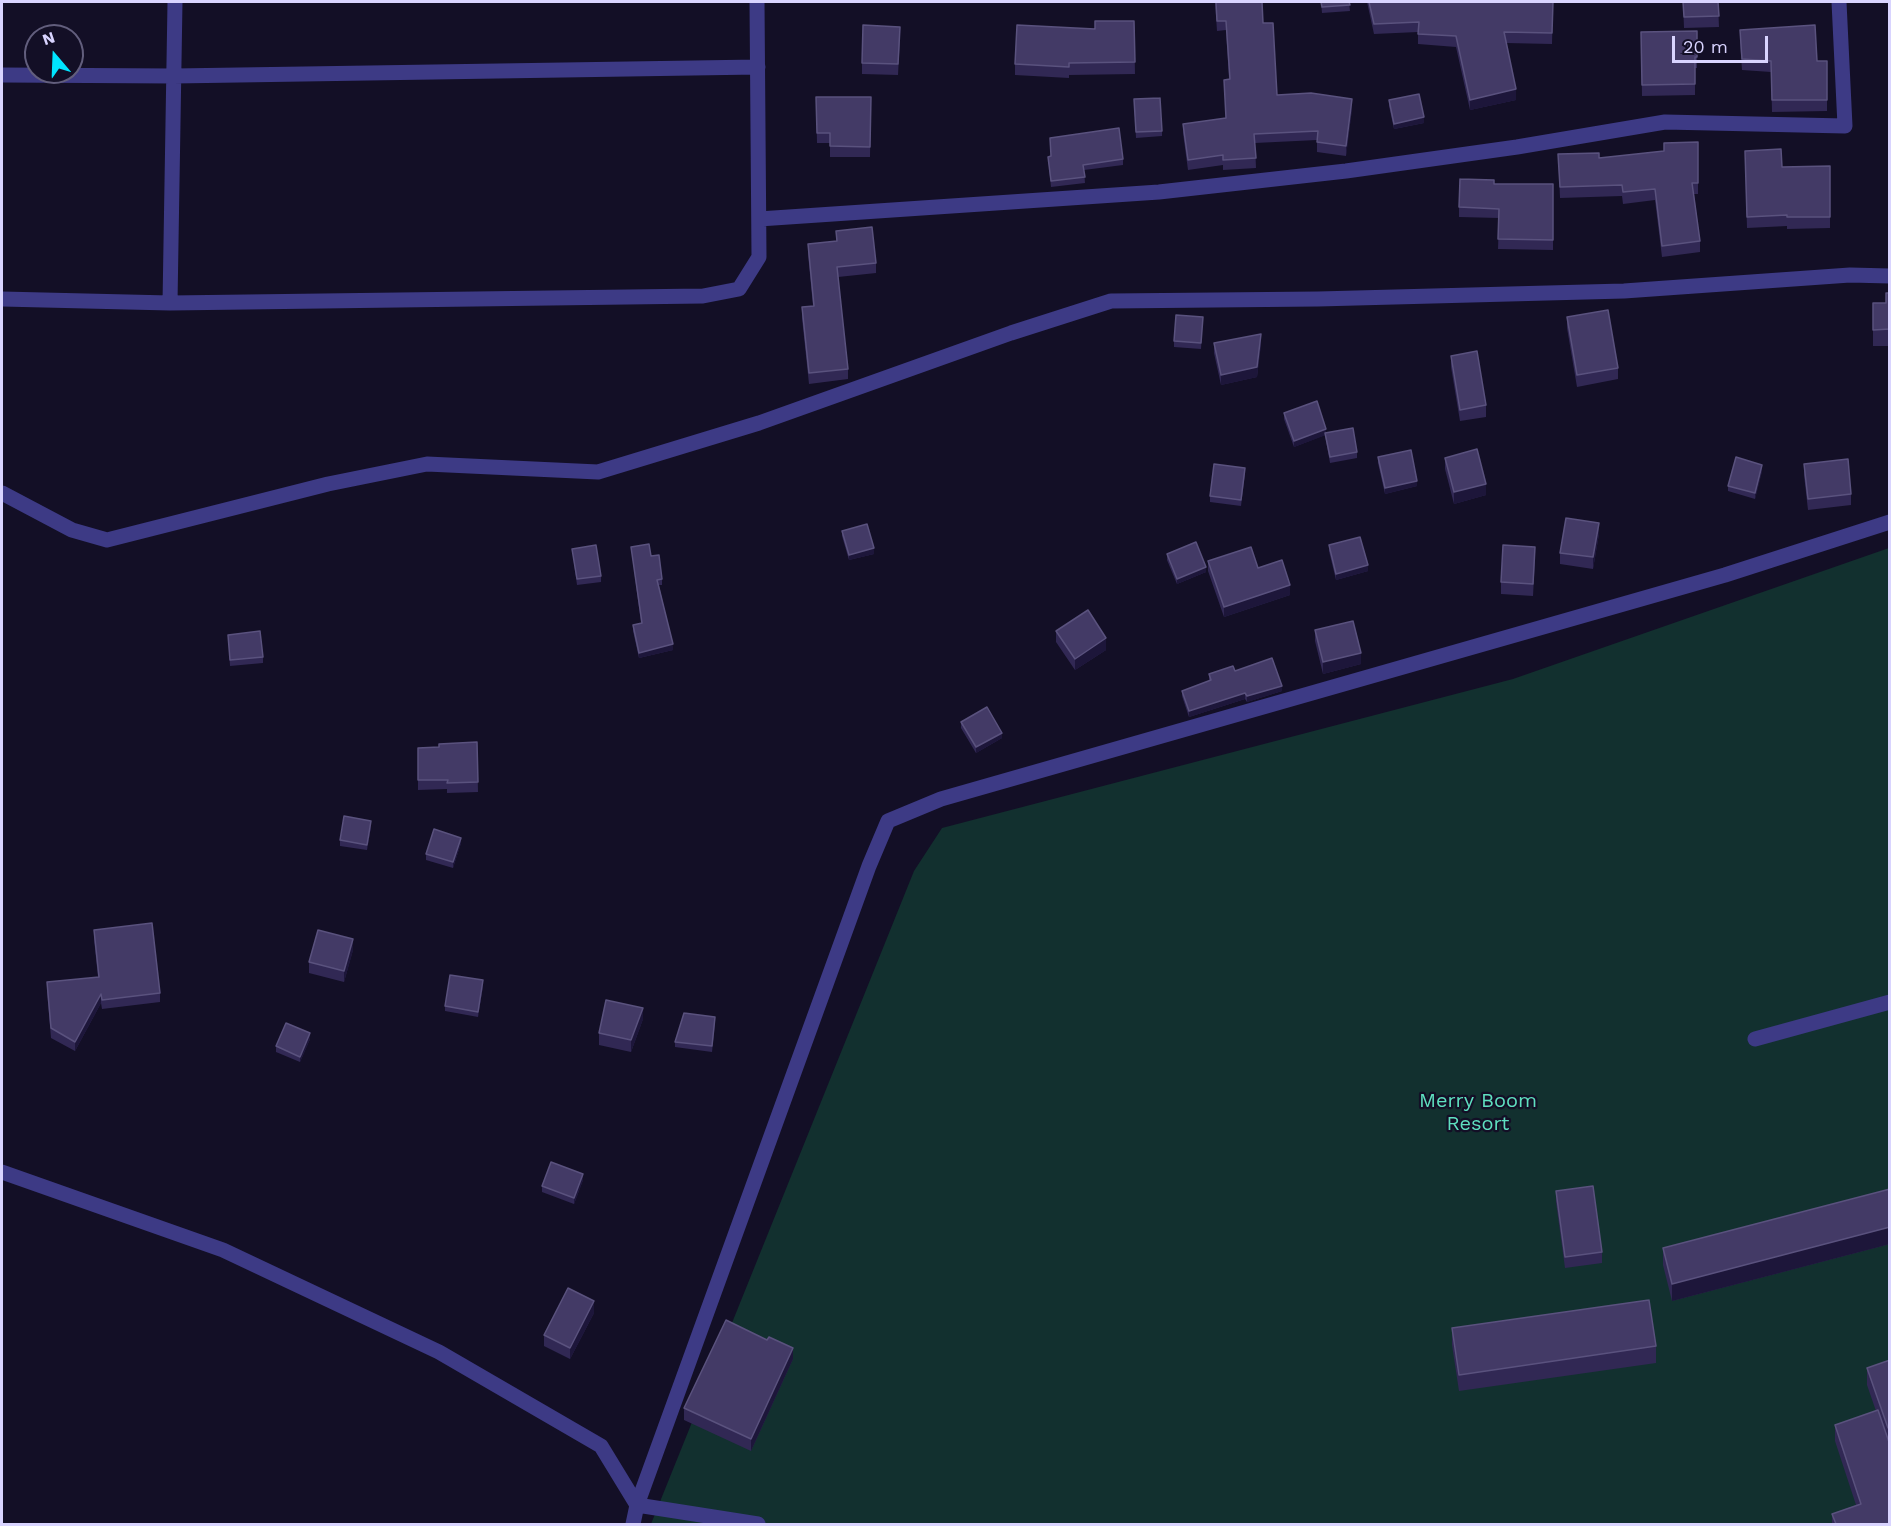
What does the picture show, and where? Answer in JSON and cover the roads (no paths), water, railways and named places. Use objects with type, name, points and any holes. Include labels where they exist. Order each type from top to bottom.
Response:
[{"type":"street","points":[[170,303],[175,2]]},
{"type":"street","points":[[2,299],[170,303],[703,296],[739,289],[759,257],[758,2]]},
{"type":"street","points":[[759,219],[1159,192],[1346,171],[1517,147],[1665,122],[1845,126],[1839,2]]},
{"type":"street","points":[[2,75],[174,76],[758,67]]},
{"type":"street","points":[[2,493],[72,530],[106,540],[328,484],[427,464],[598,472],[759,423],[1011,333],[1111,301],[1318,299],[1624,291],[1850,275],[1890,276]]},
{"type":"street","points":[[633,1524],[637,1504],[865,878],[888,821],[941,799],[1725,575],[1890,522]]},
{"type":"street","points":[[1755,1039],[1890,1002]]},
{"type":"street","points":[[2,1172],[222,1250],[439,1352],[601,1446],[637,1504],[758,1524]]},
{"type":"park label","name":"Merry Boom Resort","points":[[1478,1112]]}]
